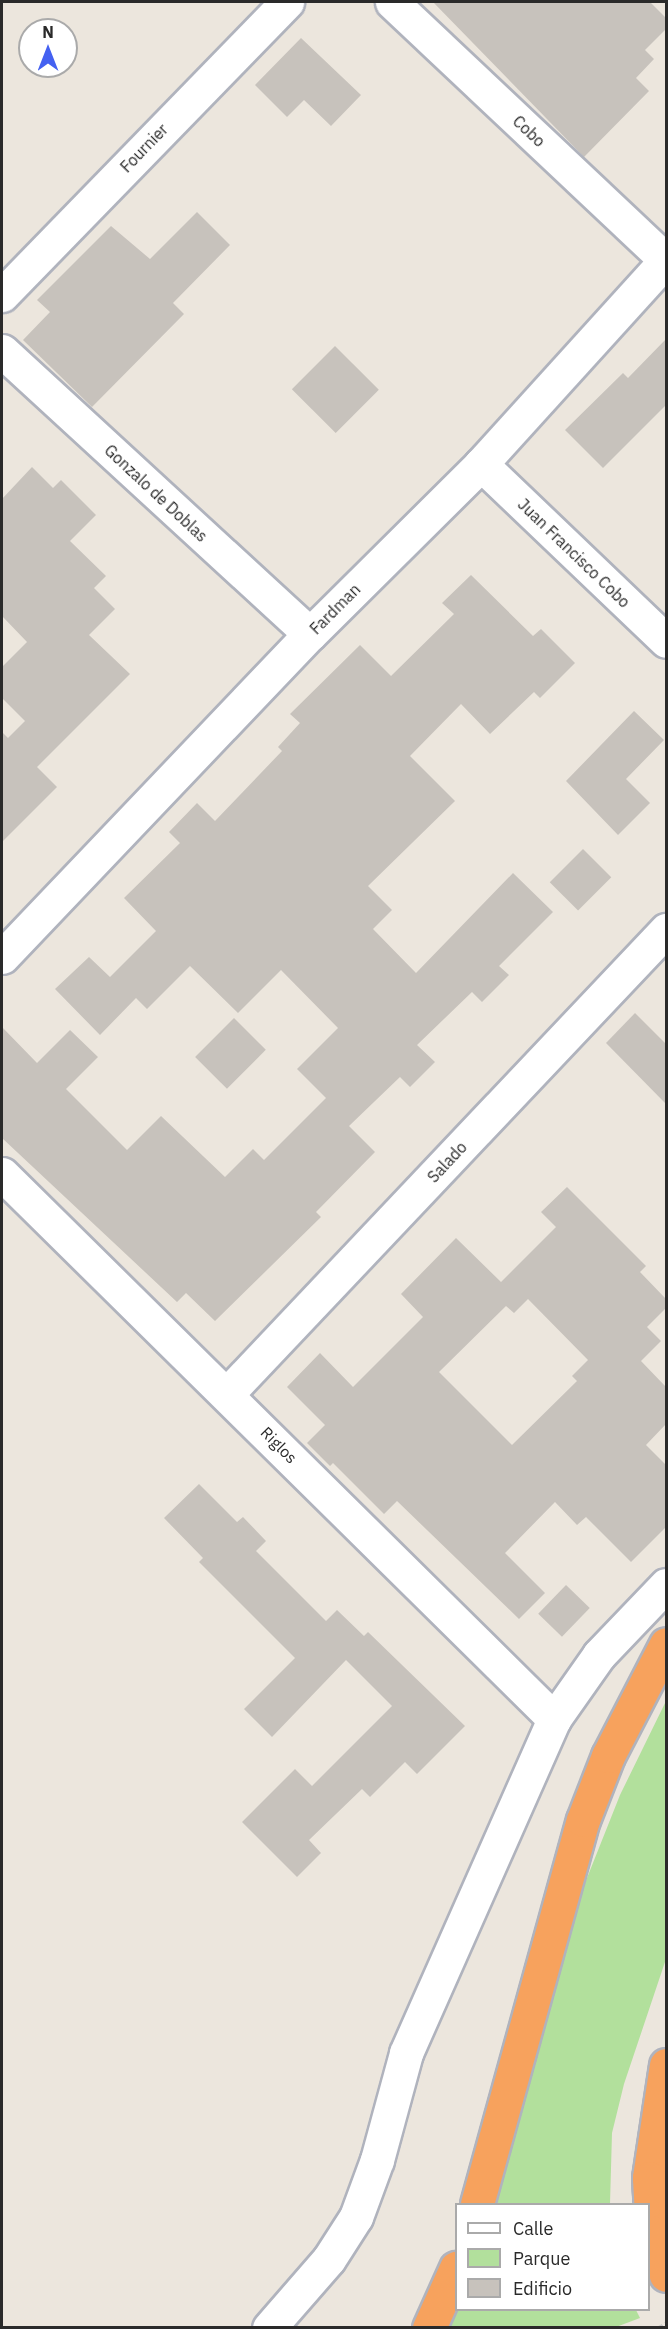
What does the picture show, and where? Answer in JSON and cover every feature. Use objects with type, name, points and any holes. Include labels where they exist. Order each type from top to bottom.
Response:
[{"type":"highway","points":[[478,2203],[583,1820],[608,1756],[666,1644]]},
{"type":"highway","points":[[666,2065],[650,2178],[652,2232],[666,2275]]},
{"type":"highway","points":[[429,2328],[455,2270]]},
{"type":"street","name":"Fournier","points":[[2,295],[287,2]]},
{"type":"street","name":"Cobo","points":[[392,2],[666,260]]},
{"type":"street","name":"Fardman","points":[[2,957],[310,634],[481,464],[666,260]]},
{"type":"street","name":"Gonzalo de Doblas","points":[[2,351],[310,634]]},
{"type":"street","name":"Juan Francisco Cobo","points":[[481,464],[666,641]]},
{"type":"street","name":"Salado","points":[[228,1394],[666,930]]},
{"type":"street","name":"Riglos","points":[[2,1174],[228,1394],[554,1719]]},
{"type":"street","points":[[269,2328],[329,2259],[356,2217],[377,2160],[406,2053],[554,1719],[599,1655],[666,1585]]},
{"type":"path","points":[[659,2328],[666,2324]]},
{"type":"green space","points":[[666,1701],[666,1959],[624,2084],[612,2133],[610,2203],[492,2203],[585,1883],[620,1795]]},
{"type":"green space","points":[[457,2311],[636,2311],[640,2318],[616,2327],[449,2327]]},
{"type":"building","points":[[433,2],[650,2],[666,18],[666,29],[645,50],[654,59],[636,78],[649,91],[584,157]]},
{"type":"building","points":[[301,38],[361,95],[331,126],[304,100],[287,117],[255,85]]},
{"type":"building","points":[[197,212],[230,245],[173,303],[184,314],[92,407],[23,340],[50,312],[37,300],[111,226],[150,259]]},
{"type":"building","points":[[666,339],[666,405],[603,468],[565,430],[623,373],[628,378]]},
{"type":"building","points":[[335,346],[379,390],[336,433],[292,389]]},
{"type":"building","points":[[32,467],[53,488],[61,480],[96,515],[70,541],[106,576],[94,588],[115,609],[89,635],[130,674],[37,767],[57,787],[2,842],[2,732],[8,738],[25,721],[2,698],[2,667],[27,642],[2,616],[2,499]]},
{"type":"building","points":[[471,575],[533,636],[541,629],[575,663],[540,698],[534,692],[490,734],[461,704],[410,756],[455,801],[368,886],[392,910],[373,929],[416,973],[513,873],[553,912],[499,966],[509,975],[482,1002],[472,992],[417,1045],[435,1062],[410,1087],[400,1077],[349,1126],[375,1152],[316,1212],[321,1217],[215,1321],[186,1293],[177,1302],[2,1138],[2,1027],[37,1063],[70,1030],[98,1057],[66,1089],[127,1150],[161,1116],[225,1177],[253,1149],[264,1160],[326,1098],[297,1069],[338,1028],[281,970],[238,1013],[190,966],[147,1009],[136,998],[100,1035],[55,989],[89,957],[110,977],[156,931],[124,898],[180,843],[169,832],[197,803],[215,821],[282,751],[278,747],[300,723],[290,714],[360,645],[391,676],[454,614],[442,603]]},
{"type":"building","points":[[634,711],[664,740],[626,779],[650,803],[618,835],[566,781]]},
{"type":"building","points":[[583,849],[611,877],[578,911],[550,882]]},
{"type":"building","points":[[635,1013],[666,1044],[666,1104],[606,1043]]},
{"type":"building","points":[[234,1018],[266,1050],[227,1089],[195,1057]]},
{"type":"building","points":[[567,1187],[646,1266],[640,1272],[666,1299],[666,1308],[647,1327],[661,1341],[641,1361],[666,1387],[666,1424],[646,1445],[666,1465],[666,1527],[631,1562],[586,1517],[577,1525],[555,1502],[505,1553],[545,1593],[519,1619],[397,1501],[384,1514],[333,1463],[330,1466],[307,1443],[325,1425],[287,1387],[320,1353],[353,1387],[423,1317],[401,1294],[456,1238],[501,1282],[556,1227],[541,1212]],"holes":[[[528,1299],[588,1360],[572,1376],[577,1381],[512,1445],[439,1372],[506,1306],[514,1313]]]},
{"type":"building","points":[[199,1484],[237,1522],[243,1517],[266,1541],[256,1551],[326,1621],[337,1610],[364,1636],[368,1632],[465,1726],[417,1774],[405,1762],[370,1797],[362,1789],[309,1840],[321,1853],[297,1877],[242,1822],[295,1769],[312,1786],[392,1706],[346,1660],[272,1737],[244,1709],[295,1658],[199,1562],[203,1558],[164,1518]]},
{"type":"building","points":[[566,1585],[590,1608],[562,1637],[538,1614]]}]
